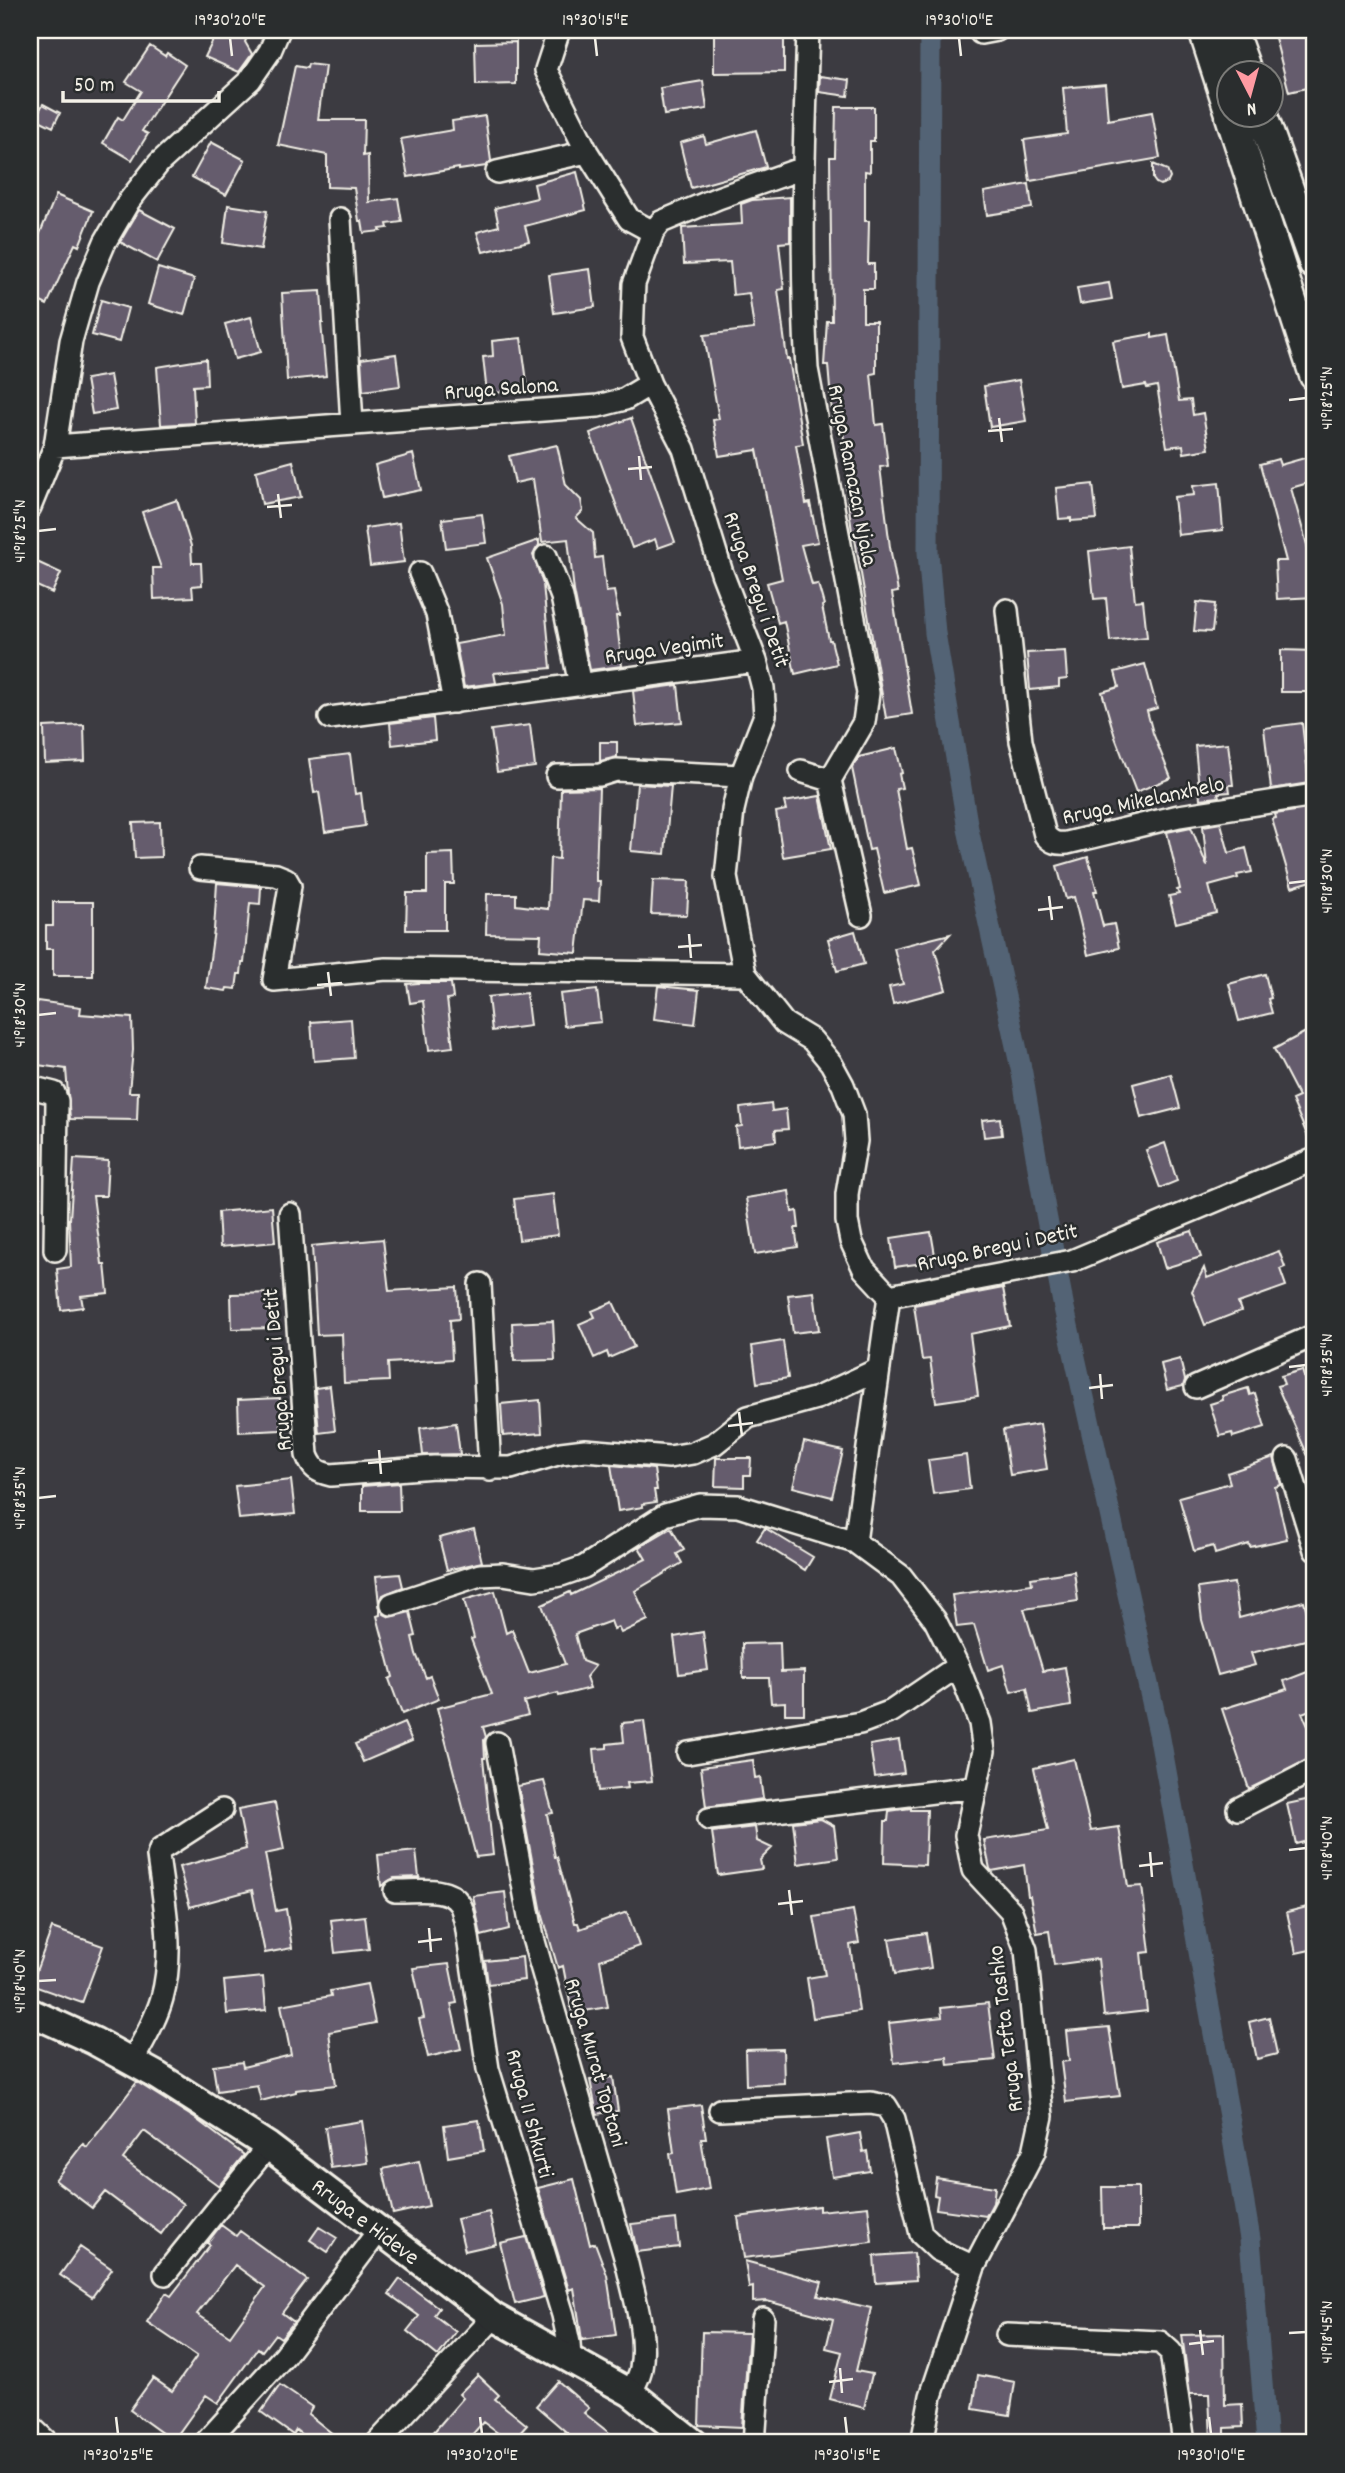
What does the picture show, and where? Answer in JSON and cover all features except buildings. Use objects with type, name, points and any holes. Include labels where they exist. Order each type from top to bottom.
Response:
[{"type":"highway","points":[[1204,30],[1216,67]]},
{"type":"highway","points":[[1231,30],[1242,60]]},
{"type":"highway","points":[[1236,130],[1315,375]]},
{"type":"highway","points":[[1267,130],[1315,264]]},
{"type":"main road","name":"Rruga e Hideve","points":[[30,2012],[94,2041],[132,2062],[268,2146],[494,2317],[631,2393],[694,2443]]},
{"type":"street","points":[[30,507],[55,446],[71,341],[88,282],[104,242],[129,201],[159,163],[250,80],[270,51],[279,30]]},
{"type":"street","points":[[559,30],[546,70],[587,152],[629,219],[653,232],[661,222],[684,212],[803,168]]},
{"type":"street","name":"Rruga Ramazan Njala","points":[[808,30],[803,168],[807,369],[868,694],[864,722],[830,780]]},
{"type":"street","points":[[497,172],[587,152]]},
{"type":"street","points":[[340,219],[352,424]]},
{"type":"street","name":"Rruga Bregu i Detit","points":[[653,232],[634,285],[632,337],[650,384],[684,449],[722,573],[756,661],[763,688],[765,715],[741,776],[733,810],[726,877],[745,974],[785,1023],[813,1040],[831,1063],[843,1085],[854,1114],[856,1141],[847,1194],[847,1221],[851,1241],[864,1269],[890,1296],[1072,1261],[1315,1159]]},
{"type":"street","name":"Rruga Salona","points":[[55,446],[598,406],[625,399],[650,384]]},
{"type":"street","name":"Rruga Vegimit","points":[[546,556],[562,597],[580,685]]},
{"type":"street","points":[[420,573],[437,614],[454,702]]},
{"type":"street","name":"Rruga Mikelanxhelo","points":[[1007,610],[1021,741],[1045,835],[1050,841],[1067,844],[1179,816],[1315,795]]},
{"type":"street","name":"Rruga Vegimit","points":[[330,718],[756,661]]},
{"type":"street","points":[[558,776],[600,775],[617,770],[741,776]]},
{"type":"street","points":[[801,771],[830,780],[861,915]]},
{"type":"street","points":[[200,868],[275,875],[286,879],[290,886],[274,980],[387,969],[745,974]]},
{"type":"street","points":[[30,1087],[54,1093],[57,1101],[55,1250]]},
{"type":"street","name":"Rruga Bregu i Detit","points":[[290,1214],[307,1455],[311,1465],[320,1473],[331,1475],[434,1467],[490,1470],[511,1468],[585,1450],[669,1457],[693,1453],[714,1444],[748,1417],[817,1398],[879,1369]]},
{"type":"street","points":[[480,1284],[490,1470]]},
{"type":"street","points":[[855,1542],[890,1296]]},
{"type":"street","points":[[1196,1387],[1315,1335]]},
{"type":"street","points":[[1287,1459],[1315,1550]]},
{"type":"street","name":"Rruga Tefta Tashko","points":[[392,1604],[480,1576],[503,1574],[534,1578],[561,1575],[584,1567],[665,1515],[701,1505],[738,1506],[855,1542],[901,1576],[935,1620],[958,1666],[979,1723],[984,1751],[966,1835],[973,1870],[1011,1911],[1026,1950],[1042,2116],[1034,2152],[974,2267],[931,2396],[922,2443]]},
{"type":"street","points":[[688,1753],[860,1723],[892,1711],[958,1666]]},
{"type":"street","name":"Rruga Murat Toptani","points":[[497,1743],[533,1938],[627,2264],[639,2319],[643,2349],[641,2370],[631,2393]]},
{"type":"street","points":[[1238,1809],[1315,1769]]},
{"type":"street","points":[[709,1819],[975,1787]]},
{"type":"street","points":[[132,2062],[162,1999],[168,1968],[168,1934],[158,1856],[160,1850],[222,1810]]},
{"type":"street","name":"Rruga 11 Shkurti","points":[[395,1891],[437,1890],[451,1895],[460,1903],[466,1924],[488,2069],[563,2315],[570,2359]]},
{"type":"street","points":[[720,2110],[871,2103],[886,2106],[894,2119],[921,2234],[938,2250],[974,2267]]},
{"type":"street","points":[[165,2274],[268,2146]]},
{"type":"street","points":[[205,2443],[285,2355],[380,2229]]},
{"type":"street","points":[[377,2443],[494,2317]]},
{"type":"street","points":[[754,2443],[763,2319]]},
{"type":"street","points":[[1007,2335],[1160,2342],[1171,2352],[1184,2443]]},
{"type":"street","points":[[30,2426],[48,2443]]},
{"type":"waterway","points":[[930,30],[928,552],[935,633],[968,829],[1022,1073],[1064,1308],[1159,1733],[1250,2239],[1267,2443]]}]
